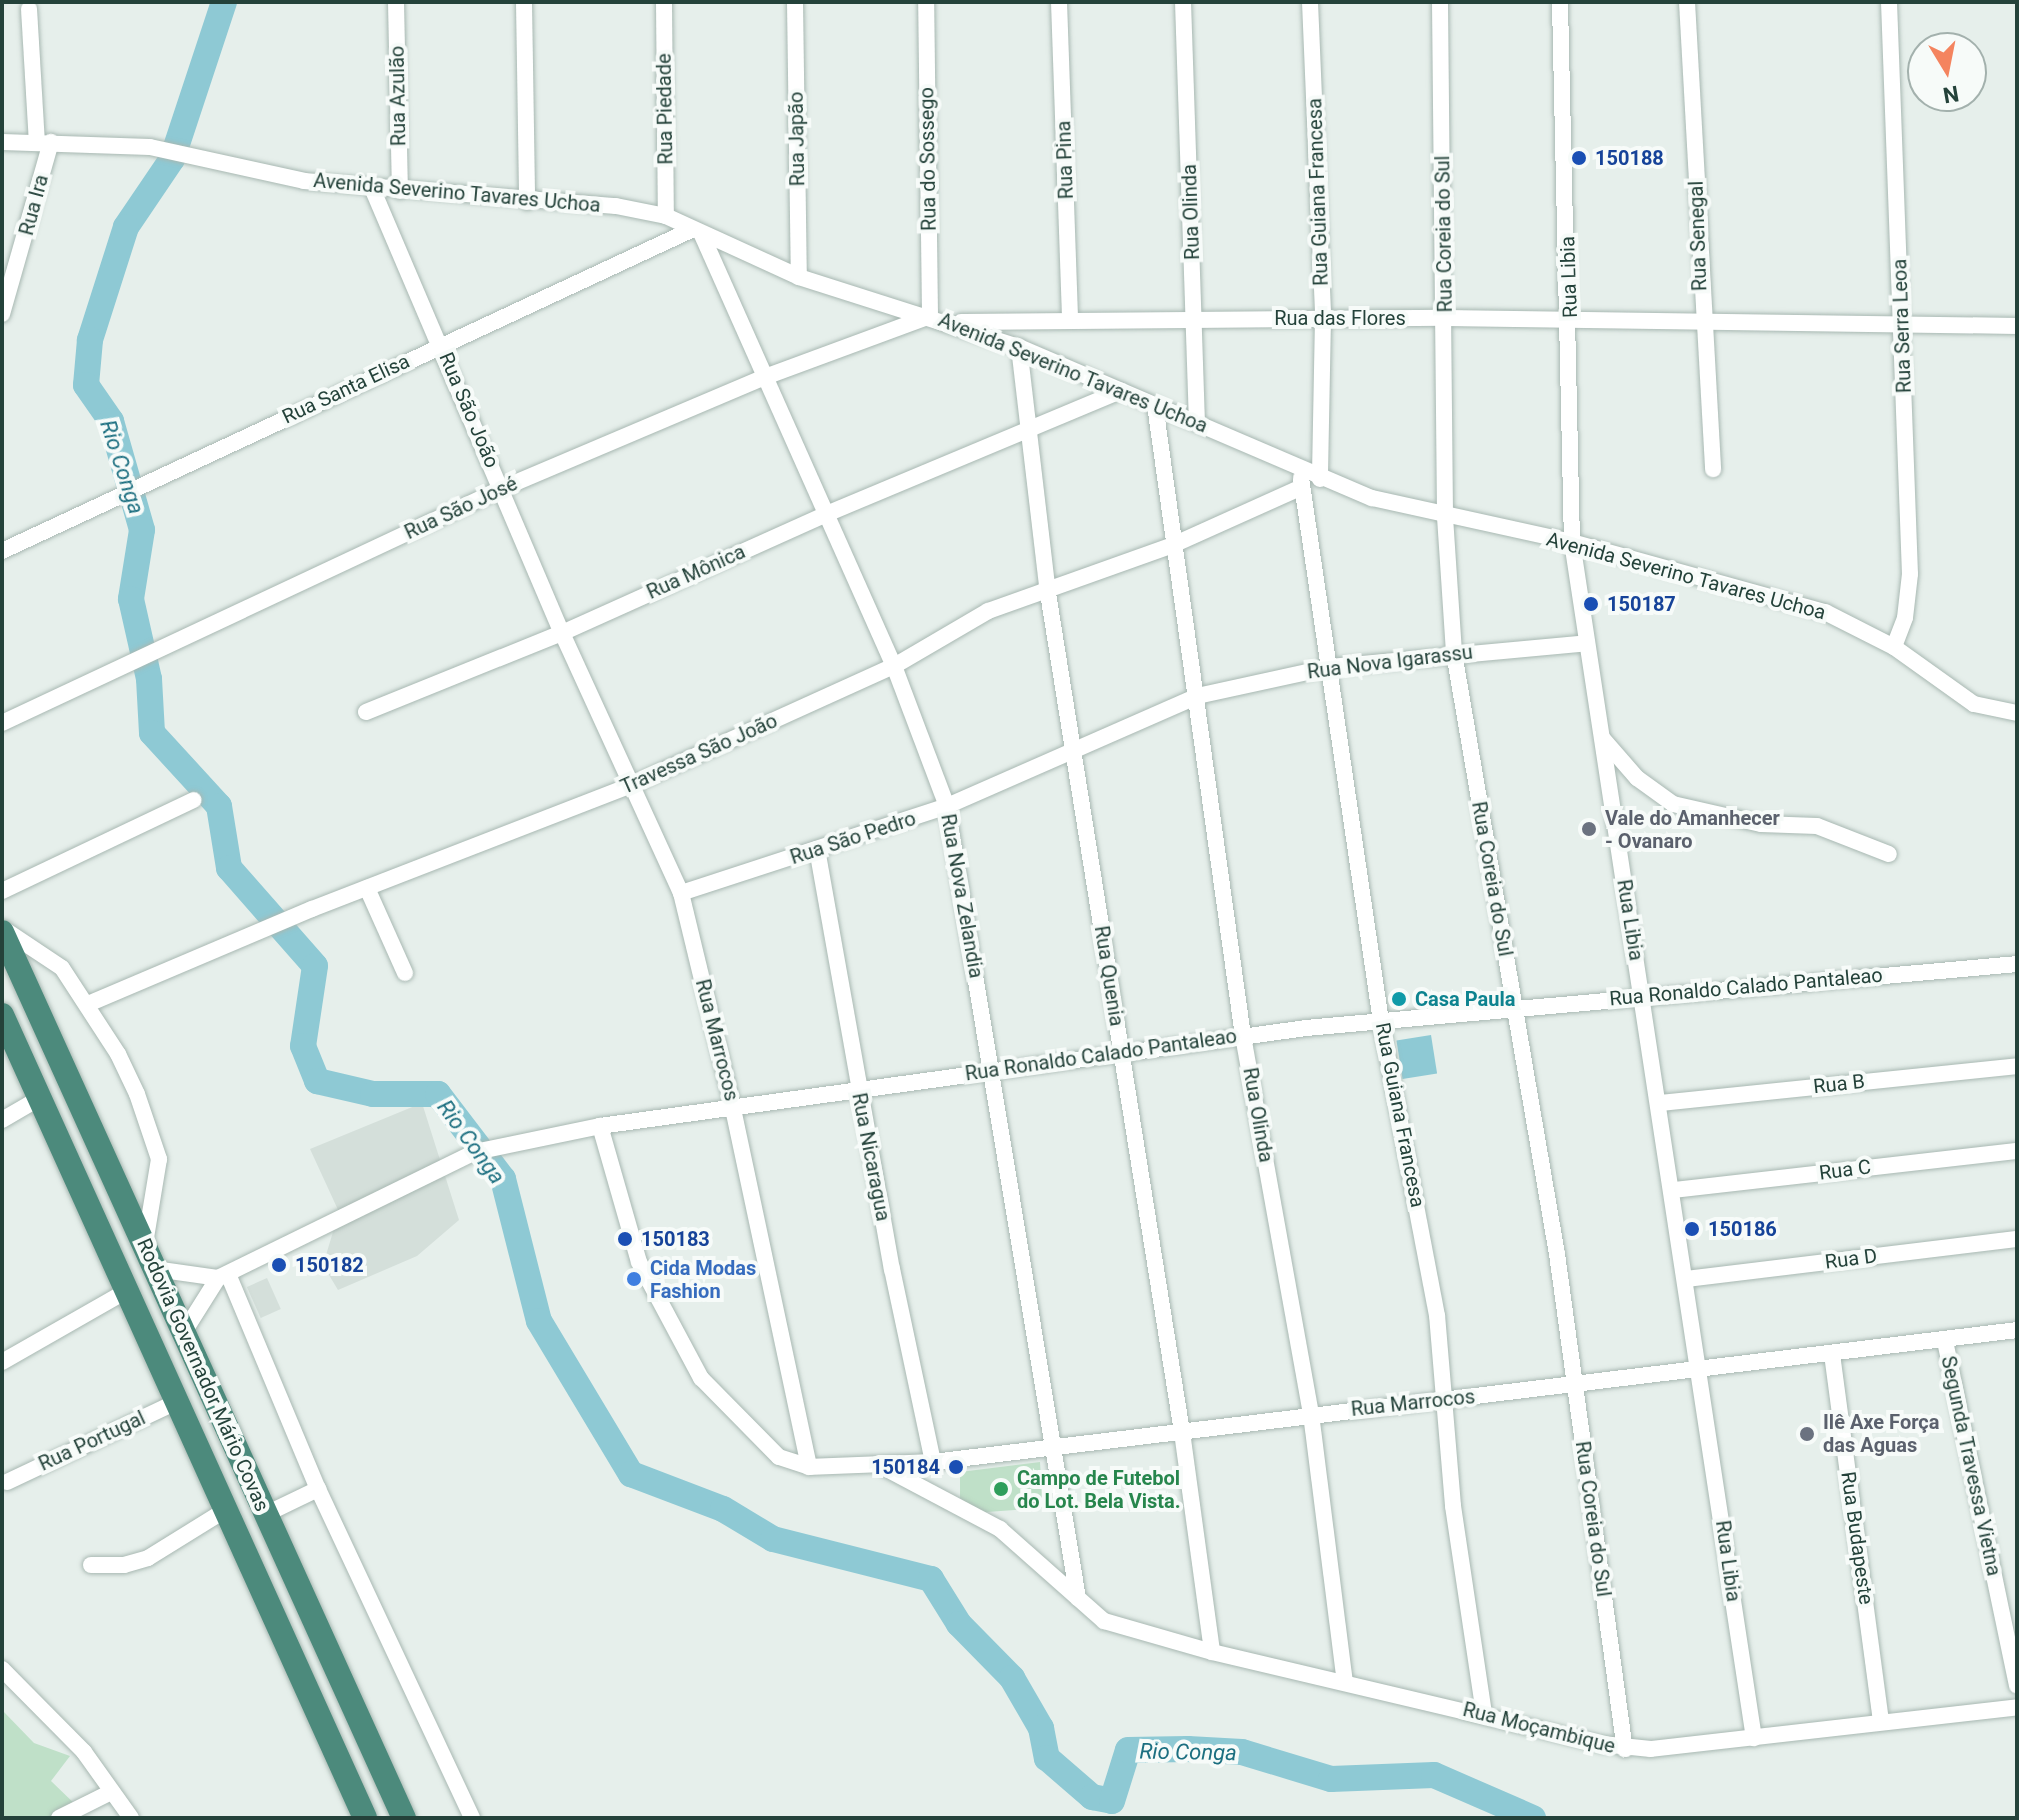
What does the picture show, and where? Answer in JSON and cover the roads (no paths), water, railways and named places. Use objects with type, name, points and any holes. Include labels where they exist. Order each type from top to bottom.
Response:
[{"type":"highway","name":"Rodovia Governador Mário Covas","points":[[2,930],[404,1818]]},
{"type":"highway","name":"Rodovia Governador Mário Covas","points":[[2,1015],[365,1818]]},
{"type":"street","name":"Rua Azulão","points":[[396,2],[400,191]]},
{"type":"street","points":[[524,2],[527,202]]},
{"type":"street","name":"Rua Piedade","points":[[664,2],[666,216]]},
{"type":"street","name":"Rua Japão","points":[[795,2],[799,277]]},
{"type":"street","name":"Rua do Sossego","points":[[926,2],[930,316]]},
{"type":"street","name":"Rua Pina","points":[[1059,2],[1070,318]]},
{"type":"street","name":"Rua Olinda","points":[[1183,2],[1197,421]]},
{"type":"street","name":"Rua Guiana Francesa","points":[[1310,2],[1323,318],[1320,479]]},
{"type":"street","name":"Rua Coreia do Sul","points":[[1440,2],[1445,517],[1454,653],[1575,1385],[1625,1749]]},
{"type":"street","name":"Rua Libia","points":[[1560,2],[1570,321],[1572,542],[1661,1103],[1754,1738]]},
{"type":"street","name":"Rua Senegal","points":[[1687,2],[1701,323],[1713,469]]},
{"type":"street","name":"Rua Serra Leoa","points":[[1889,2],[1910,574],[1905,618],[1894,647]]},
{"type":"street","name":"Rua Ira","points":[[2,314],[44,142],[29,9]]},
{"type":"street","name":"Avenida Severino Tavares Uchoa","points":[[2,142],[150,147],[190,153],[304,181],[527,202],[616,206],[666,216],[697,233],[799,277],[930,316],[1019,347],[1197,421],[1320,479],[1445,517],[1572,542],[1825,612],[1894,647],[1974,704],[2017,713]]},
{"type":"street","name":"Rua São João","points":[[372,188],[503,488],[562,633]]},
{"type":"street","name":"Rua Santa Elisa","points":[[2,551],[441,345],[697,233]]},
{"type":"street","name":"Rua Nova Zelandia","points":[[697,233],[894,666],[947,806],[1050,1447],[1078,1598]]},
{"type":"street","name":"Rua São José","points":[[2,723],[503,488],[765,377],[930,316]]},
{"type":"street","name":"Rua das Flores","points":[[952,323],[1070,318],[1445,318],[1902,327],[2017,326]]},
{"type":"street","name":"Rua Quenia","points":[[1019,347],[1026,431],[1047,587],[1075,747],[1182,1432],[1212,1652]]},
{"type":"street","name":"Rua Mônica","points":[[366,712],[562,633],[824,515],[1121,391]]},
{"type":"street","name":"Rua Olinda","points":[[1155,405],[1243,1036],[1311,1414],[1345,1682]]},
{"type":"street","name":"Rua Guiana Francesa","points":[[1299,469],[1381,1022],[1437,1315],[1443,1399],[1484,1714]]},
{"type":"street","name":"Travessa São João","points":[[88,1004],[312,909],[629,786],[894,666],[988,611],[1047,587],[1173,545],[1302,487]]},
{"type":"street","name":"Rua Marrocos","points":[[562,633],[629,786],[681,893],[732,1104],[809,1467]]},
{"type":"street","name":"Rua Nova Igarassu","points":[[1197,696],[1330,667],[1454,653],[1587,643]]},
{"type":"street","name":"Rua São Pedro","points":[[681,893],[947,806],[1075,747],[1197,696]]},
{"type":"street","points":[[1602,737],[1637,778],[1673,804],[1761,824],[1817,826],[1889,854]]},
{"type":"street","points":[[2,891],[194,800]]},
{"type":"street","name":"Rua Nicaragua","points":[[817,849],[858,1087],[933,1462]]},
{"type":"street","points":[[367,888],[405,973]]},
{"type":"street","points":[[2,930],[62,968],[118,1054],[155,1141],[158,1180],[144,1245]]},
{"type":"street","name":"Rua Ronaldo Calado Pantaleao","points":[[223,1276],[475,1152],[600,1126],[732,1104],[1243,1036],[1642,995],[2017,964]]},
{"type":"street","name":"Rua B","points":[[1661,1103],[2017,1066]]},
{"type":"street","points":[[2,1120],[40,1098]]},
{"type":"street","name":"Rua Marrocos","points":[[600,1126],[639,1262],[701,1378],[779,1457],[809,1467],[933,1462],[2017,1330]]},
{"type":"street","name":"Rua C","points":[[1674,1190],[2017,1151]]},
{"type":"street","name":"Rua D","points":[[1686,1279],[2017,1239]]},
{"type":"street","points":[[155,1269],[223,1276]]},
{"type":"street","points":[[184,1332],[223,1276]]},
{"type":"street","points":[[223,1276],[318,1489],[472,1818]]},
{"type":"street","points":[[2,1362],[128,1290]]},
{"type":"street","name":"Segunda Travessa Vietna","points":[[1945,1341],[2017,1686]]},
{"type":"street","name":"Rua Budapeste","points":[[1832,1354],[1881,1722]]},
{"type":"street","name":"Rua Portugal","points":[[7,1482],[178,1401]]},
{"type":"street","name":"Rua Moçambique","points":[[879,1465],[1000,1529],[1058,1585],[1104,1621],[1212,1652],[1625,1749],[1754,1738],[2017,1707]]},
{"type":"street","points":[[266,1514],[318,1489]]},
{"type":"street","points":[[91,1565],[124,1565],[148,1558],[227,1509]]},
{"type":"street","points":[[2,1669],[84,1752],[131,1818]]},
{"type":"street","points":[[59,1818],[111,1792]]},
{"type":"water","points":[[1431,1035],[1437,1074],[1403,1079],[1396,1040]]},
{"type":"waterway","name":"Rio Conga","points":[[224,2],[172,159],[126,227],[90,340],[86,385],[111,421],[142,530],[131,599],[149,679],[152,733],[219,806],[229,868],[315,966],[303,1046],[317,1081],[373,1094],[438,1094],[503,1179],[539,1321],[631,1474],[723,1509],[773,1539],[931,1579],[959,1624],[1012,1678],[1041,1728],[1047,1758],[1092,1797],[1112,1801],[1128,1750],[1188,1749],[1242,1752],[1331,1779],[1434,1775],[1533,1818]]},
{"type":"place","name":"150188","points":[[1579,158]]},
{"type":"place","name":"150187","points":[[1591,604]]},
{"type":"place","name":"Vale do Amanhecer - Ovanaro","points":[[1589,829]]},
{"type":"place","name":"Casa Paula","points":[[1399,999]]},
{"type":"place","name":"150186","points":[[1692,1229]]},
{"type":"place","name":"150183","points":[[625,1239]]},
{"type":"place","name":"150182","points":[[279,1265]]},
{"type":"place","name":"Cida Modas Fashion","points":[[634,1279]]},
{"type":"place","name":"Ilê Axe Força das Aguas","points":[[1807,1434]]},
{"type":"place","name":"150184","points":[[956,1467]]},
{"type":"place","name":"Campo de Futebol do Lot. Bela Vista.","points":[[1001,1489]]}]
